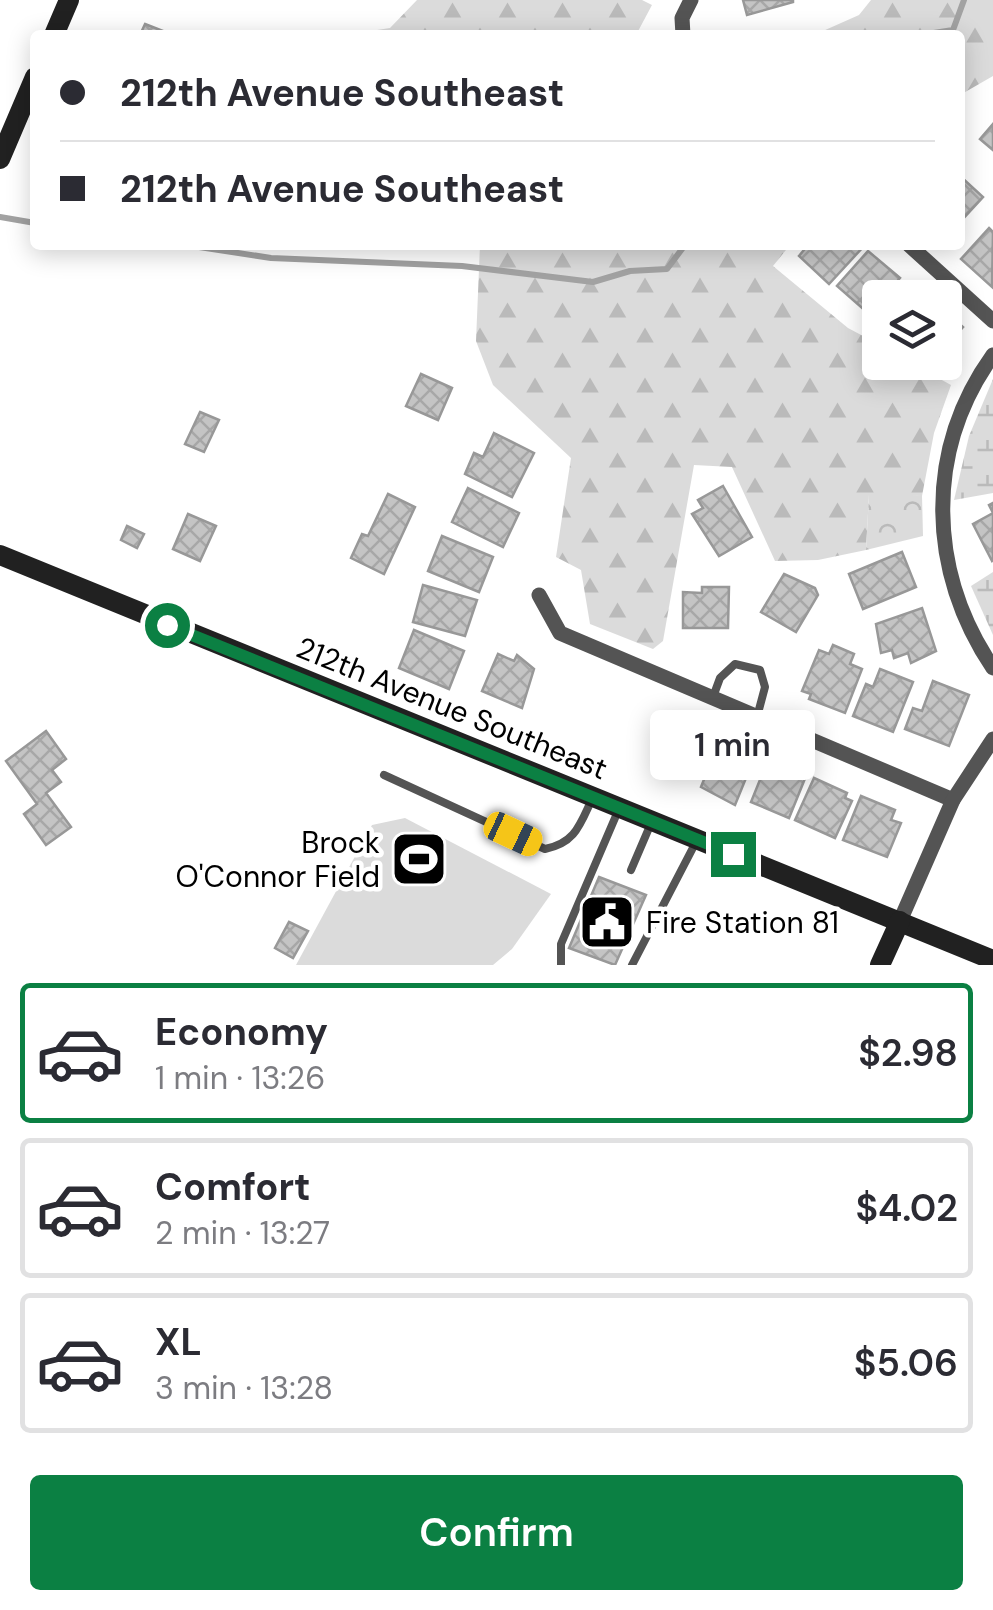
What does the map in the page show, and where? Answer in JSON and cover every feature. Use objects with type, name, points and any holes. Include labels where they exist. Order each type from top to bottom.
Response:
[{"type":"street","points":[[56,30],[69,0]]},
{"type":"street","points":[[684,30],[690,0]]},
{"type":"street","points":[[0,158],[30,89]]},
{"type":"street","points":[[915,250],[993,321]]},
{"type":"street","points":[[993,355],[976,378],[954,430],[941,499],[947,567],[956,600],[967,628],[993,668]]},
{"type":"street","name":"212th Avenue Southeast","points":[[0,555],[993,960]]},
{"type":"street","points":[[538,594],[560,633],[953,800]]},
{"type":"street","points":[[880,965],[953,800],[993,739]]},
{"type":"lane","points":[[712,698],[720,678],[736,664],[748,664],[760,670],[765,687],[757,717]]},
{"type":"lane","points":[[384,774],[545,848],[564,845],[575,836],[593,798]]},
{"type":"lane","points":[[561,965],[561,944],[619,808]]},
{"type":"lane","points":[[631,870],[652,821]]},
{"type":"lane","points":[[632,965],[697,840]]},
{"type":"green space","points":[[417,0],[642,0],[652,5],[639,30],[377,30],[390,28]]},
{"type":"green space","points":[[871,0],[993,0],[993,76],[965,92],[965,30],[825,30],[859,15]]},
{"type":"green space","points":[[480,250],[786,250],[773,266],[862,335],[862,380],[942,380],[951,385],[934,433],[922,496],[869,495],[866,550],[818,560],[775,561],[732,467],[694,465],[663,641],[653,649],[590,624],[581,570],[556,557],[571,458],[493,385],[476,341]]},
{"type":"green space","points":[[993,379],[993,493],[954,500],[969,436]]},
{"type":"green space","points":[[869,495],[922,496],[923,536],[866,550]]},
{"type":"green space","points":[[993,572],[993,635],[971,586]]},
{"type":"green space","name":"Brock O'Connor Field","points":[[405,818],[551,894],[512,949],[493,965],[296,965],[372,825]]},
{"type":"building","points":[[743,0],[793,0],[793,2],[747,15]]},
{"type":"building","points":[[993,124],[993,150],[980,139]]},
{"type":"building","points":[[965,181],[983,197],[965,217]]},
{"type":"building","points":[[989,228],[993,232],[992,287],[961,259]]},
{"type":"building","points":[[804,250],[860,250],[829,284],[799,256]]},
{"type":"building","points":[[868,251],[900,278],[862,280],[862,308],[837,286]]},
{"type":"building","points":[[421,374],[452,388],[438,420],[406,406]]},
{"type":"building","points":[[200,412],[219,420],[204,452],[185,444]]},
{"type":"building","points":[[494,433],[534,453],[512,497],[465,474],[474,453],[483,457]]},
{"type":"building","points":[[723,486],[752,537],[719,556],[692,514],[703,508],[698,500]]},
{"type":"building","points":[[468,488],[519,513],[503,547],[452,522]]},
{"type":"building","points":[[388,494],[415,507],[384,574],[351,558],[362,534],[368,536]]},
{"type":"building","points":[[993,513],[993,560],[992,561],[973,524]]},
{"type":"building","points":[[188,514],[216,526],[200,561],[173,549]]},
{"type":"building","points":[[127,526],[144,534],[137,548],[121,540]]},
{"type":"building","points":[[442,536],[493,557],[479,592],[428,571]]},
{"type":"building","points":[[902,552],[916,587],[863,609],[849,574]]},
{"type":"building","points":[[784,574],[815,588],[818,595],[796,632],[761,612]]},
{"type":"building","points":[[423,585],[477,600],[465,636],[413,622]]},
{"type":"building","points":[[702,587],[729,587],[728,628],[683,628],[683,592],[702,593]]},
{"type":"building","points":[[922,608],[936,651],[911,663],[908,653],[894,658],[892,650],[881,653],[876,624]]},
{"type":"building","points":[[414,630],[464,651],[449,689],[399,668]]},
{"type":"building","points":[[833,645],[854,654],[850,664],[862,669],[845,713],[809,699],[811,694],[802,691],[819,650],[829,654]]},
{"type":"building","points":[[498,654],[514,661],[517,655],[534,669],[522,708],[482,691]]},
{"type":"building","points":[[880,669],[913,682],[893,732],[853,716],[866,684],[873,687]]},
{"type":"building","points":[[933,681],[969,695],[949,746],[905,729],[913,708],[922,711]]},
{"type":"building","points":[[670,716],[714,729],[693,776],[669,765],[672,759],[663,756],[669,742],[660,738]]},
{"type":"building","points":[[46,731],[66,759],[52,770],[61,782],[46,793],[71,827],[46,845],[24,814],[37,804],[6,761]]},
{"type":"building","points":[[721,737],[757,751],[735,805],[701,787]]},
{"type":"building","points":[[768,760],[808,771],[789,818],[751,802]]},
{"type":"building","points":[[814,778],[847,793],[845,798],[852,801],[835,838],[795,820]]},
{"type":"building","points":[[861,796],[895,810],[891,820],[901,823],[887,857],[843,840]]},
{"type":"building","name":"Fire Station 81","points":[[599,877],[646,895],[615,965],[569,948]]},
{"type":"building","points":[[289,922],[308,931],[293,958],[275,948]]},
{"type":"waterway","points":[[953,30],[964,0]]},
{"type":"waterway","points":[[0,217],[30,222]]},
{"type":"waterway","points":[[219,250],[271,258],[462,266],[593,282],[630,271],[667,269],[681,250]]},
{"type":"place","name":"Brock O'Connor Field","points":[[419,859]]},
{"type":"place","name":"Fire Station 81","points":[[607,922]]},
{"type":"route","points":[[167,625],[733,854]]}]
